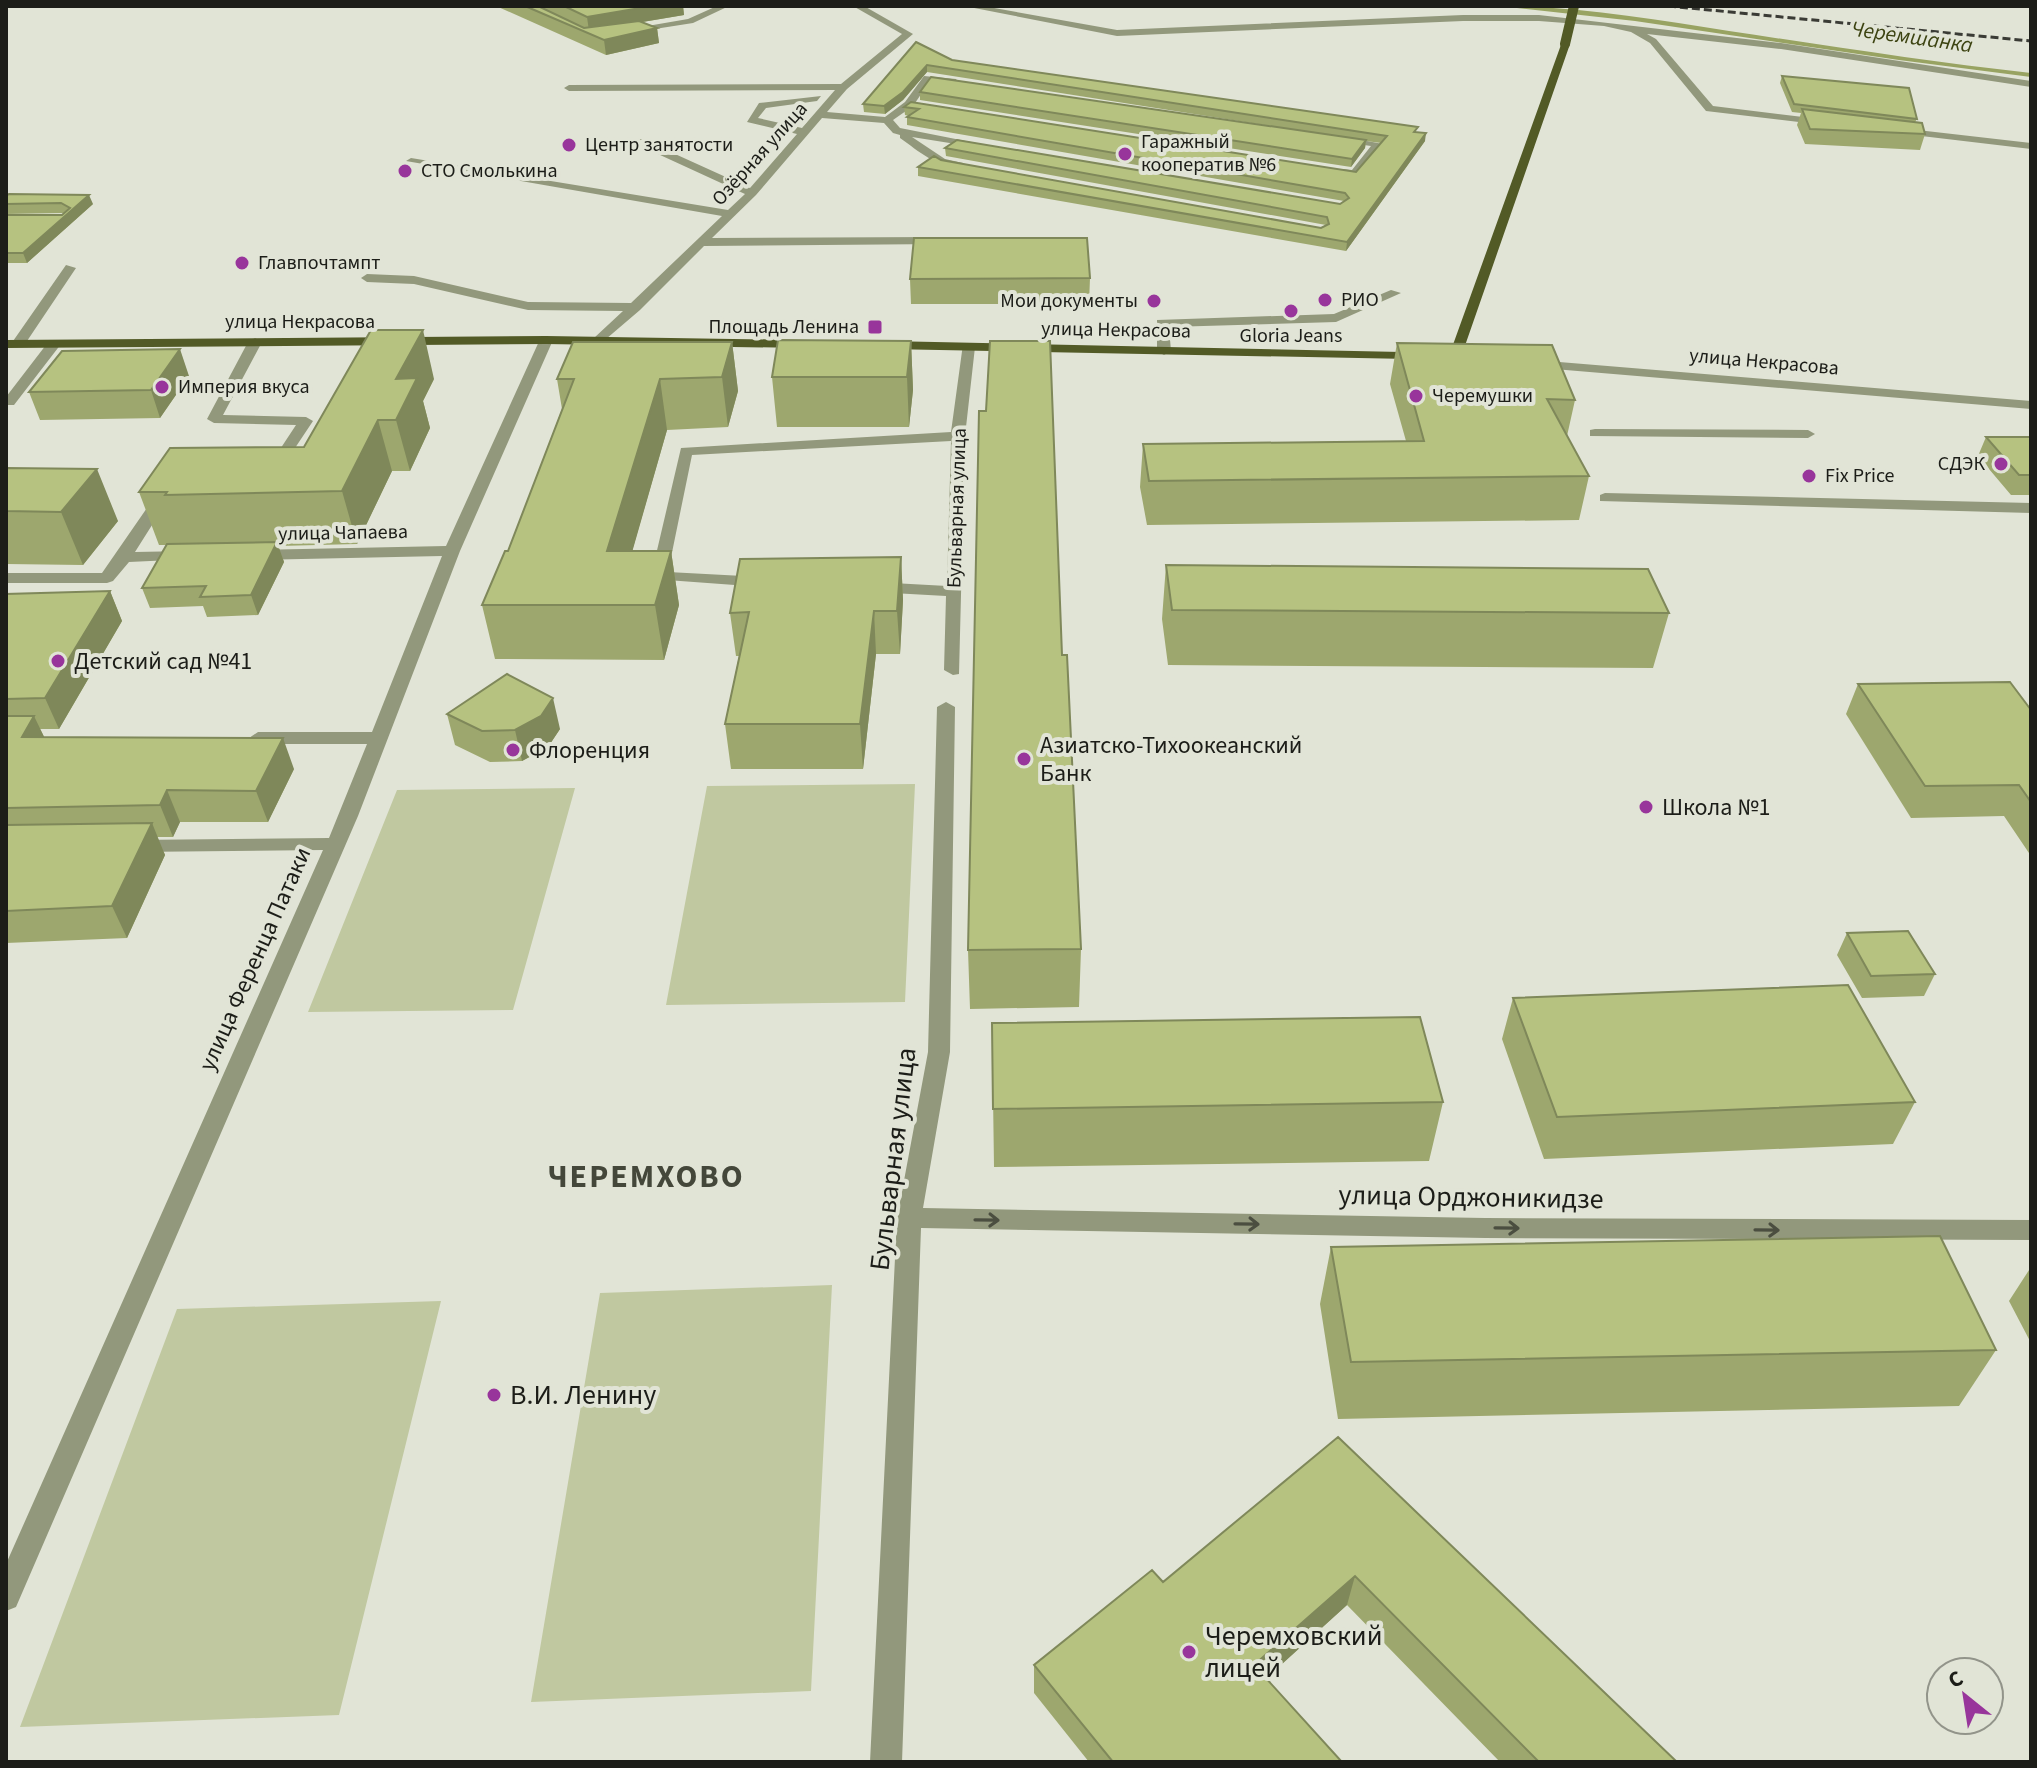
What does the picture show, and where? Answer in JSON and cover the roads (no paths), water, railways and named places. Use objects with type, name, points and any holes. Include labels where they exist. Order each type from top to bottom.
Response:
[{"type":"main road","name":"улица Некрасова","points":[[875,345],[1462,358],[1565,44],[1574,6]]},
{"type":"main road","name":"улица Некрасова","points":[[12,344],[546,340],[812,344]]},
{"type":"street","points":[[617,32],[690,21],[725,6]]},
{"type":"street","name":"Озёрная улица","points":[[599,341],[752,193],[839,92],[908,34],[857,6]]},
{"type":"street","points":[[968,6],[1117,33],[1463,18],[1539,18],[1604,23],[1634,30],[1781,46],[2031,84]]},
{"type":"street","points":[[1634,30],[1653,41],[1710,109],[1832,123]]},
{"type":"street","points":[[819,115],[887,120],[909,104],[927,78],[974,85]]},
{"type":"street","points":[[569,88],[839,92]]},
{"type":"street","points":[[804,132],[751,120],[763,105],[839,92]]},
{"type":"street","points":[[909,104],[924,107]]},
{"type":"street","points":[[887,120],[897,131],[942,162],[973,168]]},
{"type":"street","points":[[1894,130],[2031,146]]},
{"type":"street","points":[[897,131],[989,147]]},
{"type":"street","points":[[1324,169],[1355,174],[1378,144],[1331,137]]},
{"type":"street","points":[[638,141],[656,152],[752,193]]},
{"type":"street","points":[[411,161],[730,214]]},
{"type":"street","points":[[702,242],[958,241]]},
{"type":"street","points":[[12,344],[70,268]]},
{"type":"street","points":[[367,278],[414,280],[528,306],[636,307]]},
{"type":"street","points":[[1164,351],[1162,323],[1336,318],[1395,293]]},
{"type":"street","name":"улица Ференца Патаки","points":[[6,1597],[334,844],[452,551],[546,340]]},
{"type":"street","points":[[255,342],[214,419],[306,421],[266,481]]},
{"type":"street","points":[[9,402],[54,344]]},
{"type":"street","name":"Бульварная улица","points":[[953,670],[958,436],[968,347]]},
{"type":"street","name":"улица Некрасова","points":[[1514,362],[2029,402]]},
{"type":"street","points":[[1595,433],[1808,434]]},
{"type":"street","points":[[783,583],[659,576],[686,451],[958,436]]},
{"type":"street","points":[[6,578],[107,578],[167,490],[181,489]]},
{"type":"street","points":[[1605,498],[2031,508]]},
{"type":"street","name":"улица Чапаева","points":[[233,555],[452,551]]},
{"type":"street","points":[[124,557],[202,556]]},
{"type":"street","points":[[861,586],[954,591]]},
{"type":"street","name":"Бульварная улица","points":[[886,1762],[909,1218],[939,1052],[946,707]]},
{"type":"street","points":[[239,738],[378,738]]},
{"type":"street","points":[[115,846],[334,844]]},
{"type":"street","name":"улица Орджоникидзе","points":[[909,1218],[1485,1228],[2031,1230]]},
{"type":"waterway","name":"Черемшанка","points":[[1502,6],[1635,19],[1899,59],[2031,75]]},
{"type":"railway","points":[[1668,6],[2031,41]]},
{"type":"place","name":"Центр занятости","points":[[569,145]]},
{"type":"place","name":"Гаражный кооператив №6","points":[[1125,154]]},
{"type":"place","name":"СТО Смолькина","points":[[405,171]]},
{"type":"place","name":"Главпочтампт","points":[[242,263]]},
{"type":"place","name":"РИО","points":[[1325,300]]},
{"type":"place","name":"Мои документы","points":[[1154,301]]},
{"type":"place","name":"Gloria Jeans","points":[[1291,311]]},
{"type":"place","name":"Площадь Ленина","points":[[875,327]]},
{"type":"place","name":"Империя вкуса","points":[[162,387]]},
{"type":"place","name":"Черемушки","points":[[1416,396]]},
{"type":"place","name":"СДЭК","points":[[2001,464]]},
{"type":"place","name":"Fix Price","points":[[1809,476]]},
{"type":"place","name":"Детский сад №41","points":[[58,661]]},
{"type":"place","name":"Флоренция","points":[[513,750]]},
{"type":"place","name":"Азиатско-Тихоокеанский Банк","points":[[1024,759]]},
{"type":"place","name":"Школа №1","points":[[1646,807]]},
{"type":"place","name":"В.И. Ленину","points":[[494,1395]]},
{"type":"place","name":"Черемховский лицей","points":[[1189,1652]]},
{"type":"district","name":"ЧЕРЕМХОВО","points":[[646,1177]]}]
